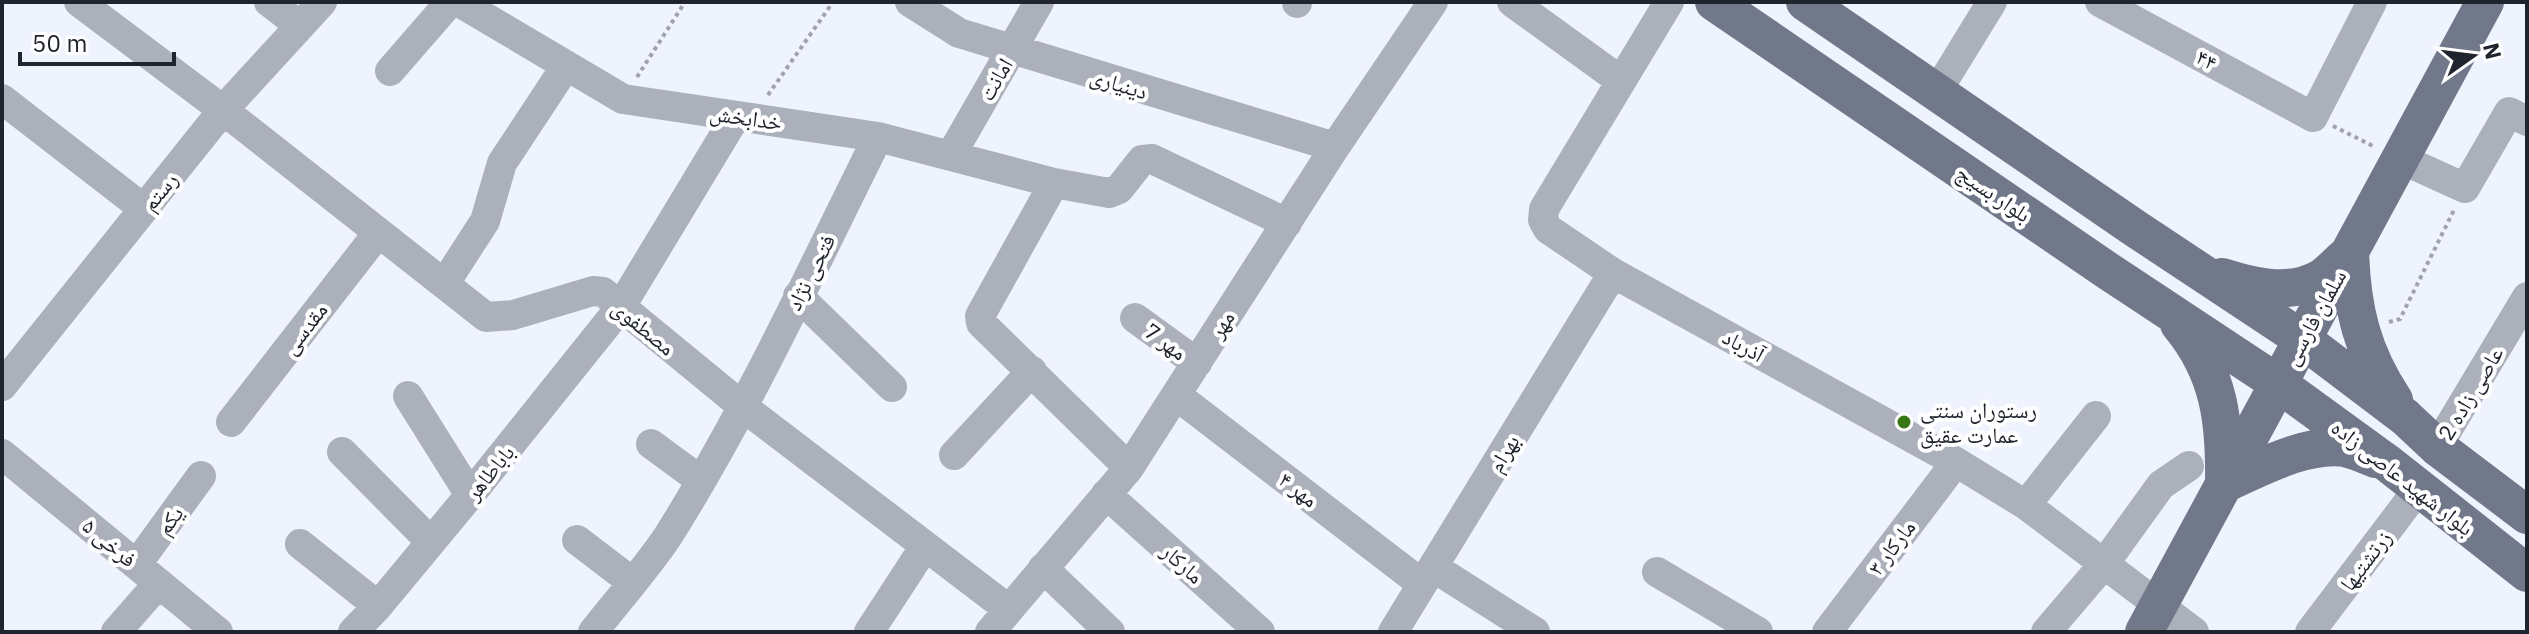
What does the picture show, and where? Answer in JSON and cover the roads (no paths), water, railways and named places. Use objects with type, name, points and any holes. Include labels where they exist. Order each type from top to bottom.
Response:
[{"type":"main road","name":"بلوار بسیج","points":[[1714,2],[2276,382]]},
{"type":"main road","points":[[1805,2],[2302,339]]},
{"type":"main road","name":"سلمان فارسی","points":[[2151,618],[2276,382],[2485,2]]},
{"type":"main road","points":[[1827,79],[1848,74],[1859,55],[1853,34]]},
{"type":"main road","points":[[1887,120],[1881,96],[1897,79],[1928,88]]},
{"type":"main road","points":[[2197,270],[2257,288],[2297,287],[2322,277],[2350,252]]},
{"type":"main road","points":[[2350,252],[2352,292],[2360,331],[2378,376],[2405,417]]},
{"type":"main road","points":[[2166,309],[2191,338],[2219,400],[2225,443],[2224,484],[2303,451],[2345,448],[2386,462]]},
{"type":"main road","name":"بلوار شهید عاصی زاده","points":[[2302,339],[2527,515]]},
{"type":"main road","name":"بلوار شهید عاصی زاده","points":[[2276,382],[2386,462],[2527,573]]},
{"type":"street","name":"مصطفوی","points":[[79,2],[223,110],[486,317],[544,307],[593,291],[603,292],[742,406],[925,546],[999,620]]},
{"type":"street","points":[[269,2],[300,26]]},
{"type":"street","name":"رستم","points":[[2,386],[223,110],[322,2]]},
{"type":"street","points":[[390,71],[450,2]]},
{"type":"street","name":"خدابخش","points":[[459,2],[623,99],[878,137],[1054,183],[1114,192],[1142,160],[1152,159],[1287,223]]},
{"type":"street","name":"دینیاری","points":[[910,2],[959,33],[1335,147]]},
{"type":"street","name":"امانت","points":[[951,155],[1039,2]]},
{"type":"street","name":"مهر","points":[[999,620],[1129,468],[1335,147],[1433,2]]},
{"type":"street","points":[[1512,2],[1621,81]]},
{"type":"street","name":"آذرباد","points":[[1669,2],[1544,209],[1543,220],[1548,229],[1613,273],[1956,462],[2026,505],[2104,564],[2151,618],[2194,632]]},
{"type":"street","name":"۴۴","points":[[2100,2],[2313,117],[2372,2]]},
{"type":"street","points":[[1928,88],[1982,5]]},
{"type":"street","points":[[445,283],[485,221],[502,163],[566,66]]},
{"type":"street","points":[[2,99],[144,209]]},
{"type":"street","points":[[2399,158],[2465,188],[2509,112],[2527,121]]},
{"type":"street","name":"باباطاهر","points":[[353,632],[470,495],[620,308],[744,117]]},
{"type":"street","name":"فتحی نژاد","points":[[593,632],[667,538],[742,406],[878,137]]},
{"type":"street","points":[[1054,183],[980,316],[981,323],[1129,468]]},
{"type":"street","name":"مقدسی","points":[[231,422],[378,233]]},
{"type":"street","name":"بهرام","points":[[1393,632],[1613,273]]},
{"type":"street","points":[[798,296],[892,387]]},
{"type":"street","name":"عاصی زاده 2","points":[[2437,447],[2527,297]]},
{"type":"street","name":"مهر 7","points":[[1135,318],[1197,363]]},
{"type":"street","points":[[954,455],[1032,371]]},
{"type":"street","name":"مهر ۴","points":[[1176,395],[1428,576],[1535,632]]},
{"type":"street","points":[[408,396],[470,495]]},
{"type":"street","points":[[2026,505],[2096,416]]},
{"type":"street","points":[[651,444],[700,480]]},
{"type":"street","points":[[342,452],[431,542]]},
{"type":"street","name":"فرخی ۵","points":[[2,454],[218,632]]},
{"type":"street","name":"مارکار ۳","points":[[1827,632],[1956,462]]},
{"type":"street","points":[[2046,632],[2104,564],[2161,485],[2189,466]]},
{"type":"street","name":"یکم","points":[[116,632],[201,476]]},
{"type":"street","name":"زرتشتیها","points":[[2310,632],[2419,488]]},
{"type":"street","name":"مارکار","points":[[1106,494],[1260,632]]},
{"type":"street","points":[[577,540],[632,582]]},
{"type":"street","points":[[300,544],[378,606]]},
{"type":"street","points":[[869,632],[925,546]]},
{"type":"street","points":[[1043,568],[1110,632]]},
{"type":"street","points":[[1657,572],[1758,632]]},
{"type":"place","name":"رستوران سنتی عمارت عقیق","points":[[1904,422]]}]
